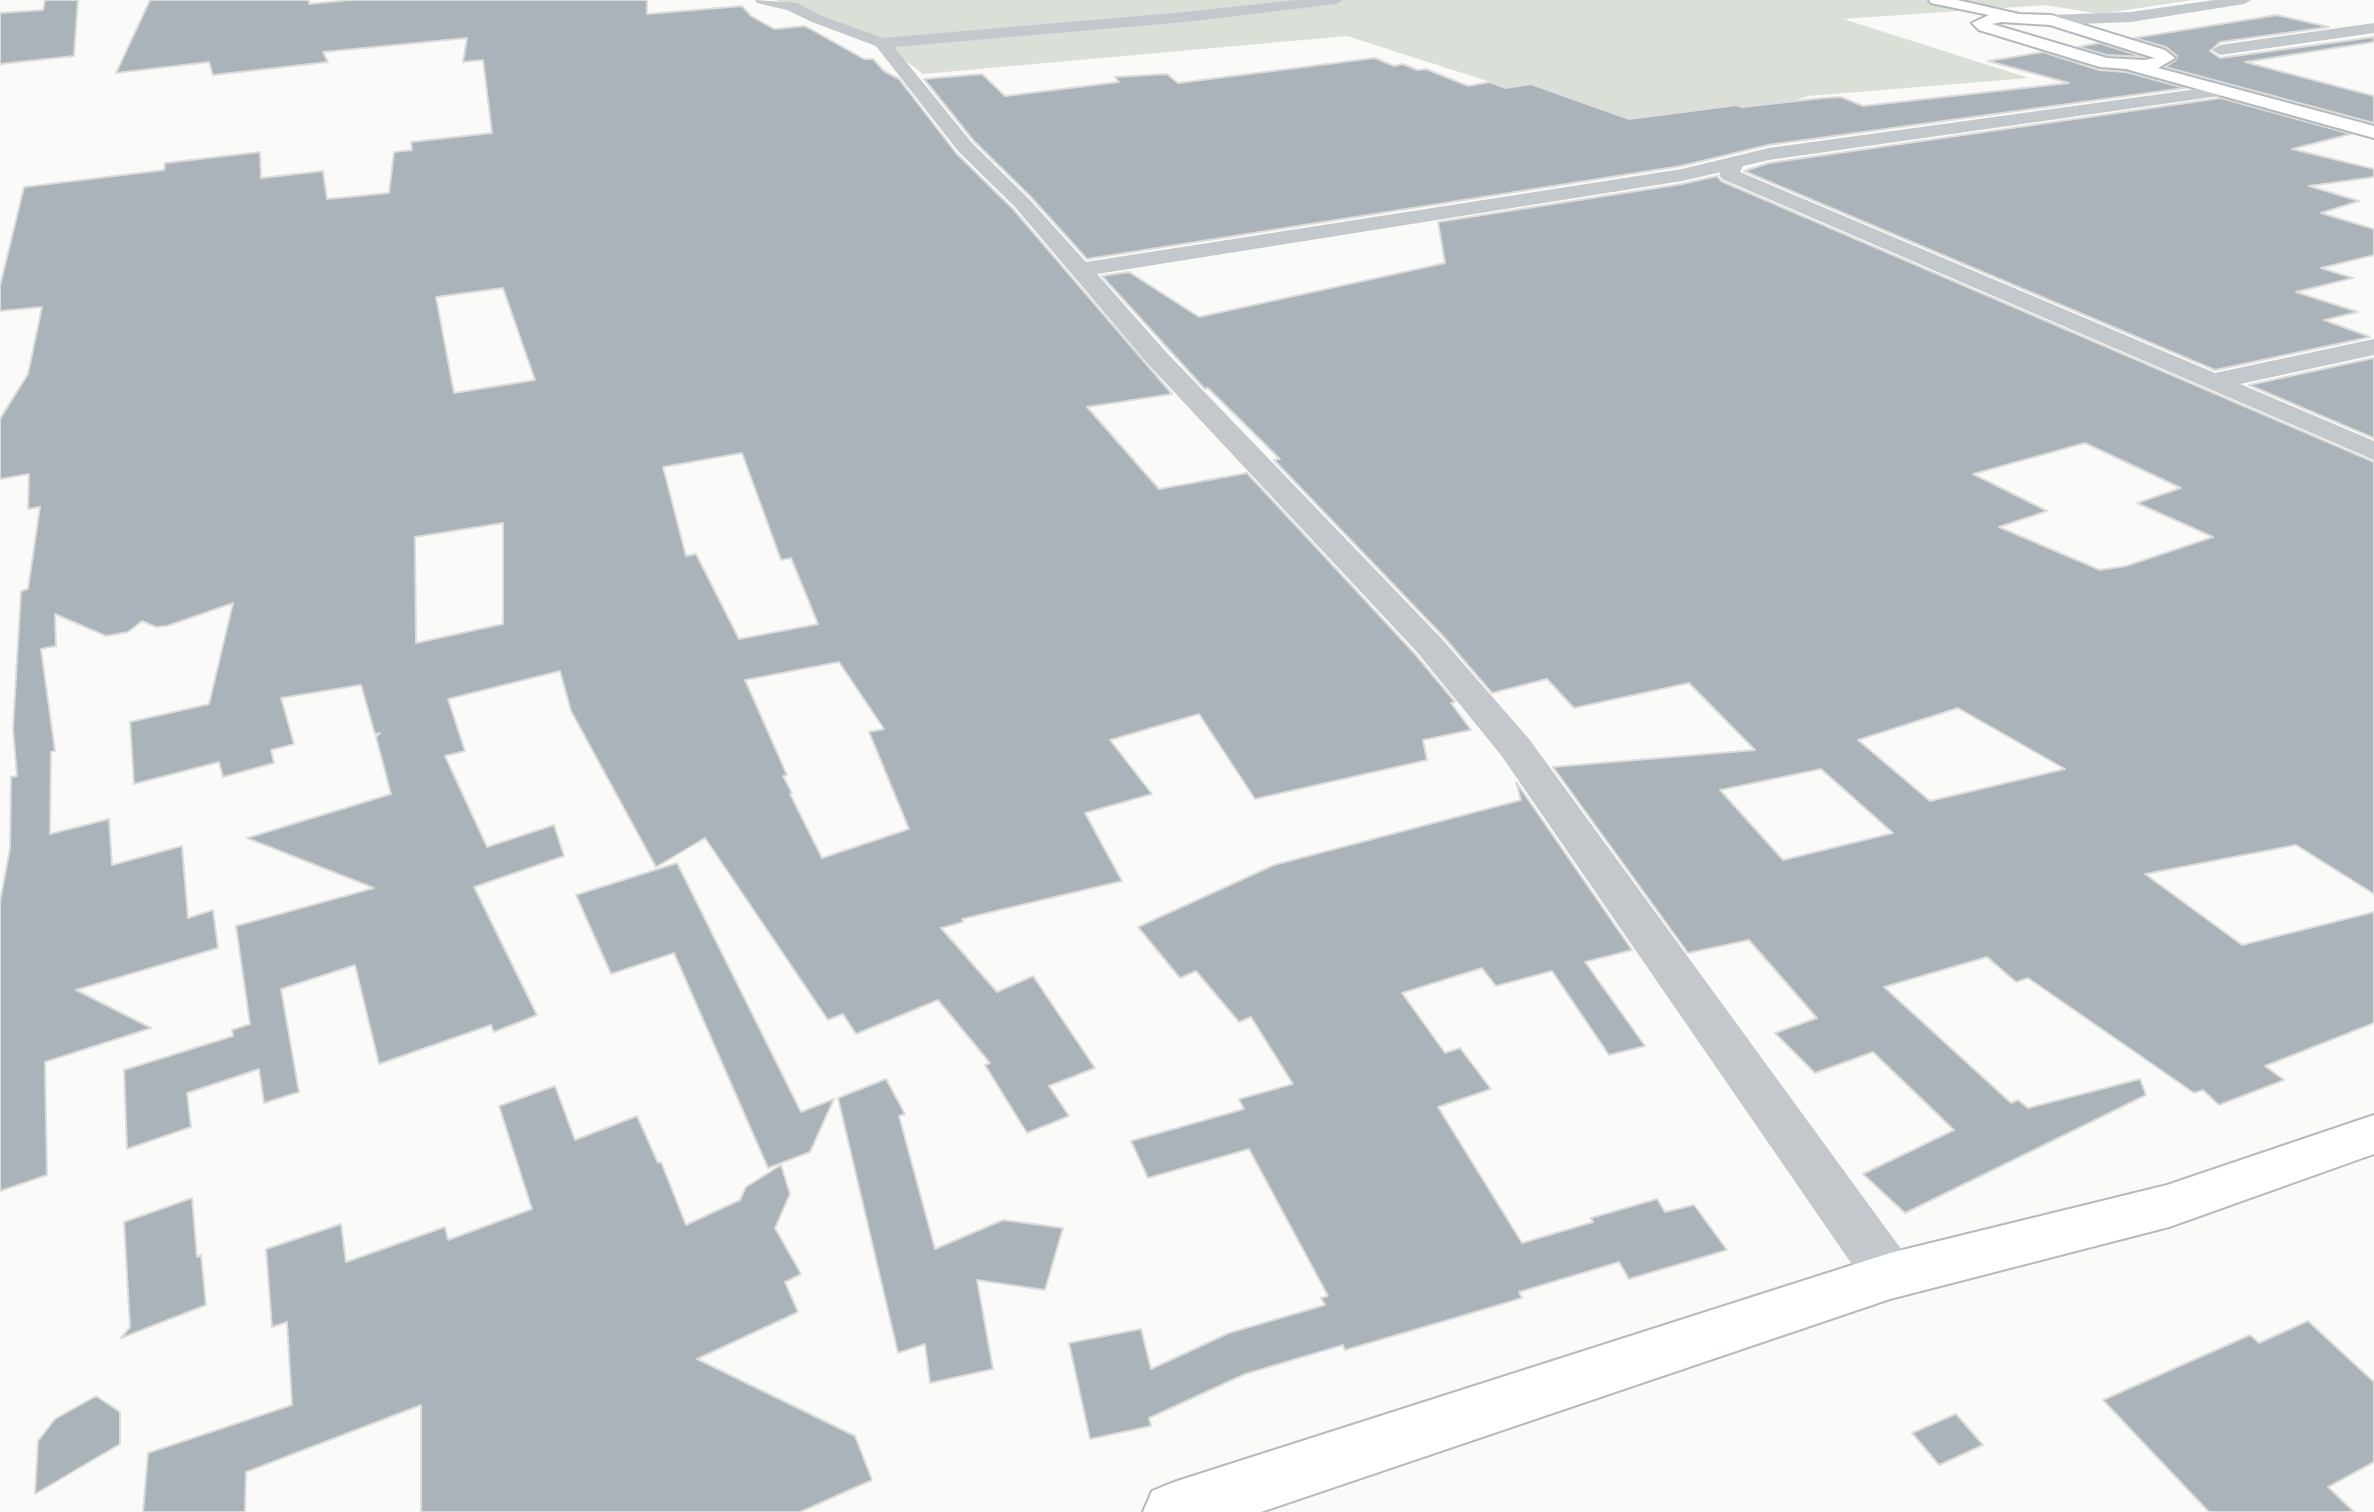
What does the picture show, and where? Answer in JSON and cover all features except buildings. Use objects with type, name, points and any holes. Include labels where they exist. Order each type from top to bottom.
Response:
[{"type":"main road","points":[[1940,1],[1983,22],[2019,17]]},
{"type":"main road","points":[[1940,1],[2019,17],[2050,20],[2159,53],[2166,56],[2163,62]]},
{"type":"main road","points":[[1983,22],[1980,23],[1985,27],[2093,61],[2126,65],[2374,132]]},
{"type":"main road","points":[[2126,65],[2163,62],[2212,79],[2374,124]]},
{"type":"main road","points":[[1174,1512],[1890,1276],[2168,1206],[2374,1134]]},
{"type":"street","points":[[762,0],[792,6],[817,19],[882,43],[1185,17],[1336,0]]},
{"type":"street","points":[[2050,20],[2131,17],[2244,0]]},
{"type":"street","points":[[2085,30],[2131,17]]},
{"type":"street","points":[[2220,50],[2374,28]]},
{"type":"street","points":[[882,43],[965,147],[1022,203],[1166,368],[1429,645],[1515,747],[1890,1276]]},
{"type":"street","points":[[1080,270],[1682,175],[1769,154],[2219,91]]},
{"type":"street","points":[[1735,162],[1729,175],[2374,451]]},
{"type":"street","points":[[2213,382],[2374,347]]},
{"type":"shaded area","points":[[776,0],[2192,0],[2100,14],[2046,5],[1843,19],[2029,78],[1808,96],[1677,142],[1347,36],[923,74],[882,43]]}]
